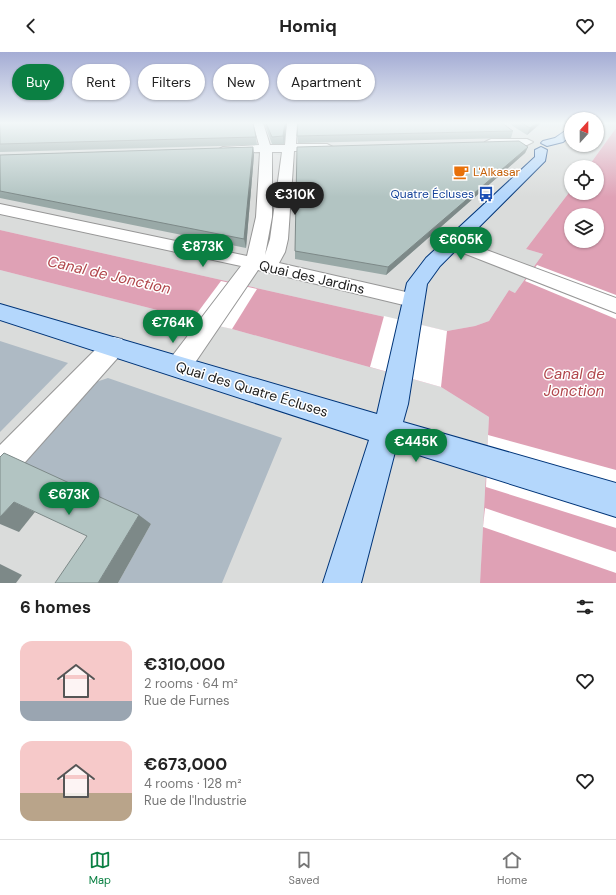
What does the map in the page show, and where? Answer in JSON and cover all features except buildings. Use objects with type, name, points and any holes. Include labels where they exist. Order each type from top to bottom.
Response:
[{"type":"main road","points":[[342,583],[387,432],[396,393],[411,305],[417,283],[422,274],[541,158],[537,148]]},
{"type":"main road","name":"Quai des Quatre Écluses","points":[[0,312],[179,366],[457,454],[616,500]]},
{"type":"street","points":[[179,366],[196,342],[255,269],[279,244],[287,154],[289,148]]},
{"type":"street","points":[[211,151],[300,148]]},
{"type":"street","points":[[255,269],[264,221],[266,149]]},
{"type":"street","name":"Quai des Jardins","points":[[0,209],[411,305]]},
{"type":"street","points":[[454,243],[616,306]]},
{"type":"street","points":[[0,467],[114,346]]},
{"type":"shaded area","points":[[0,148],[564,148],[564,152],[599,152],[593,160],[564,160],[564,199],[526,249],[543,254],[515,293],[509,290],[489,321],[475,326],[447,331],[0,230]]},
{"type":"shaded area","points":[[273,154],[283,156],[274,247],[268,245],[265,235],[270,161]]},
{"type":"shaded area","points":[[0,270],[232,329],[441,387],[489,417],[480,583],[0,583]]},
{"type":"shaded area","points":[[0,341],[68,363],[0,432]]},
{"type":"shaded area","points":[[108,378],[282,438],[222,583],[118,583],[151,524],[21,465],[96,382]]},
{"type":"water","name":"Canal de Jonction","points":[[604,148],[616,148],[616,583],[480,583],[489,417],[441,387],[232,329],[0,270],[0,230],[447,331],[475,326],[489,321],[509,290],[515,293],[543,254],[526,249],[564,199],[604,200],[604,160],[593,160],[599,152],[604,152]]},
{"type":"pier","points":[[537,265],[616,295],[616,319],[525,281]]},
{"type":"pier","points":[[221,281],[257,289],[232,329],[192,320]]},
{"type":"pier","points":[[384,316],[447,331],[441,387],[370,367]]},
{"type":"pier","points":[[488,435],[616,470],[616,528],[486,487]]},
{"type":"pier","points":[[485,508],[616,552],[616,573],[483,527]]},
{"type":"place","name":"L'Alkasar","points":[[461,172]]},
{"type":"place","name":"Quatre Écluses","points":[[486,194]]}]
